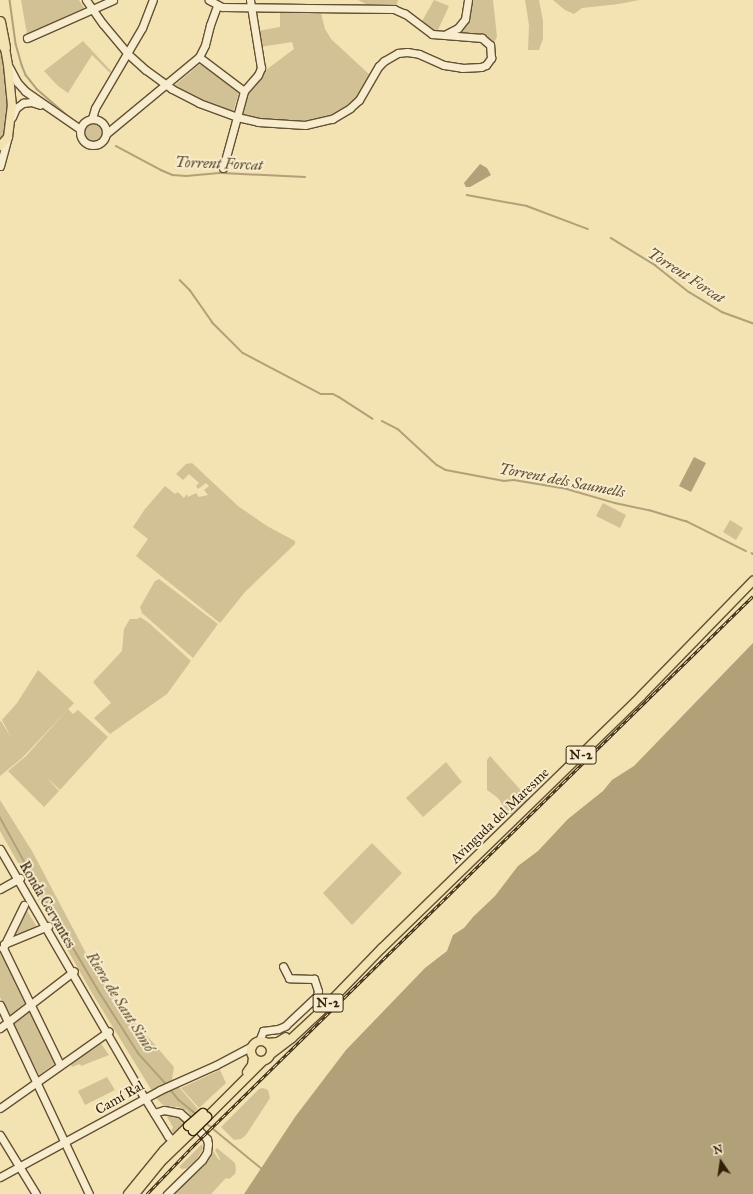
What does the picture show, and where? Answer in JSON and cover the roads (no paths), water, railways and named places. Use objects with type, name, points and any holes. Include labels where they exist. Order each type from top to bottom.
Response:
[{"type":"highway","points":[[0,22],[2,45]]},
{"type":"main road","points":[[0,146],[8,137],[11,118],[11,93],[8,65],[2,45]]},
{"type":"main road","name":"Avinguda del Maresme","points":[[271,1054],[308,1024],[382,948],[608,729],[753,581]]},
{"type":"main road","name":"Avinguda del Maresme","points":[[263,1042],[282,1040],[382,948]]},
{"type":"main road","points":[[135,1194],[192,1127],[242,1078],[252,1066],[252,1046],[263,1042],[271,1048],[271,1054],[266,1060],[262,1062],[226,1098],[205,1115]]},
{"type":"main road","points":[[252,1057],[262,1062]]},
{"type":"main road","points":[[128,1194],[173,1141],[192,1127]]},
{"type":"main road","points":[[150,1175],[152,1168],[171,1147],[173,1141]]},
{"type":"street","points":[[86,0],[128,54],[166,84],[199,103],[237,117],[258,122],[305,126],[329,121],[350,108],[359,100],[379,66],[398,53],[407,52],[419,54],[454,67],[481,67],[486,65],[491,58],[492,49],[488,41],[482,38],[444,35],[428,32],[405,14],[394,9],[353,4],[251,4],[217,6],[209,0]]},
{"type":"street","points":[[27,38],[113,0]]},
{"type":"street","points":[[92,118],[95,108],[142,28],[153,0]]},
{"type":"street","points":[[444,35],[454,31],[462,24],[467,15],[468,0]]},
{"type":"street","points":[[223,168],[244,90],[258,75],[261,68],[251,4]]},
{"type":"street","points":[[106,133],[199,57],[205,44],[217,6]]},
{"type":"street","points":[[199,57],[244,90]]},
{"type":"street","points":[[8,65],[17,82],[25,91],[47,108],[80,129]]},
{"type":"street","points":[[11,118],[16,108],[23,103],[34,102],[47,108]]},
{"type":"street","points":[[92,118],[101,121],[106,128],[104,140],[98,144],[89,144],[82,138],[80,129],[84,122],[92,118]]},
{"type":"street","points":[[0,166],[8,137]]},
{"type":"street","name":"Ronda Cervantes","points":[[3,854],[19,878],[145,1099],[173,1141]]},
{"type":"street","points":[[0,889],[19,878]]},
{"type":"street","points":[[1,945],[24,905]]},
{"type":"street","points":[[1,945],[47,927]]},
{"type":"street","points":[[1,945],[60,1065]]},
{"type":"street","points":[[263,1042],[263,1031],[278,1029],[285,1026],[317,996],[318,991],[314,979],[289,978],[283,966]]},
{"type":"street","points":[[0,1028],[73,972]]},
{"type":"street","points":[[0,1005],[66,1142],[89,1194]]},
{"type":"street","points":[[0,1108],[107,1032]]},
{"type":"street","name":"Camí Ral","points":[[0,1177],[160,1090],[252,1046]]},
{"type":"street","name":"Camí Ral","points":[[238,1054],[244,1053],[252,1057]]},
{"type":"street","points":[[154,1113],[164,1110],[180,1113],[192,1127],[207,1140],[208,1147],[202,1160],[167,1194]]},
{"type":"street","points":[[0,1135],[17,1167],[36,1194]]},
{"type":"waterway","points":[[10,0],[16,44],[26,75],[37,89],[67,115]]},
{"type":"waterway","name":"Torrent Forcat","points":[[116,146],[173,175],[186,176],[222,173],[305,177]]},
{"type":"waterway","name":"Torrent Forcat","points":[[467,195],[527,206],[588,229]]},
{"type":"waterway","name":"Torrent Forcat","points":[[611,238],[655,265],[689,292],[722,312],[753,323]]},
{"type":"waterway","name":"Torrent dels Saumells","points":[[180,280],[190,290],[212,322],[243,353],[321,394],[333,394],[339,397],[373,419]]},
{"type":"waterway","name":"Torrent dels Saumells","points":[[382,421],[398,429],[437,465],[446,470],[504,481],[514,480],[567,489],[615,503],[649,510],[686,521],[746,551]]},
{"type":"waterway","name":"Riera de Sant Simó","points":[[0,817],[55,917],[100,993],[139,1054],[167,1085]]},
{"type":"waterway","name":"Riera de Sant Simó","points":[[170,1089],[179,1100],[196,1114]]},
{"type":"waterway","name":"Riera de Sant Simó","points":[[205,1122],[261,1168]]},
{"type":"railway","points":[[147,1194],[190,1149],[753,596]]}]
